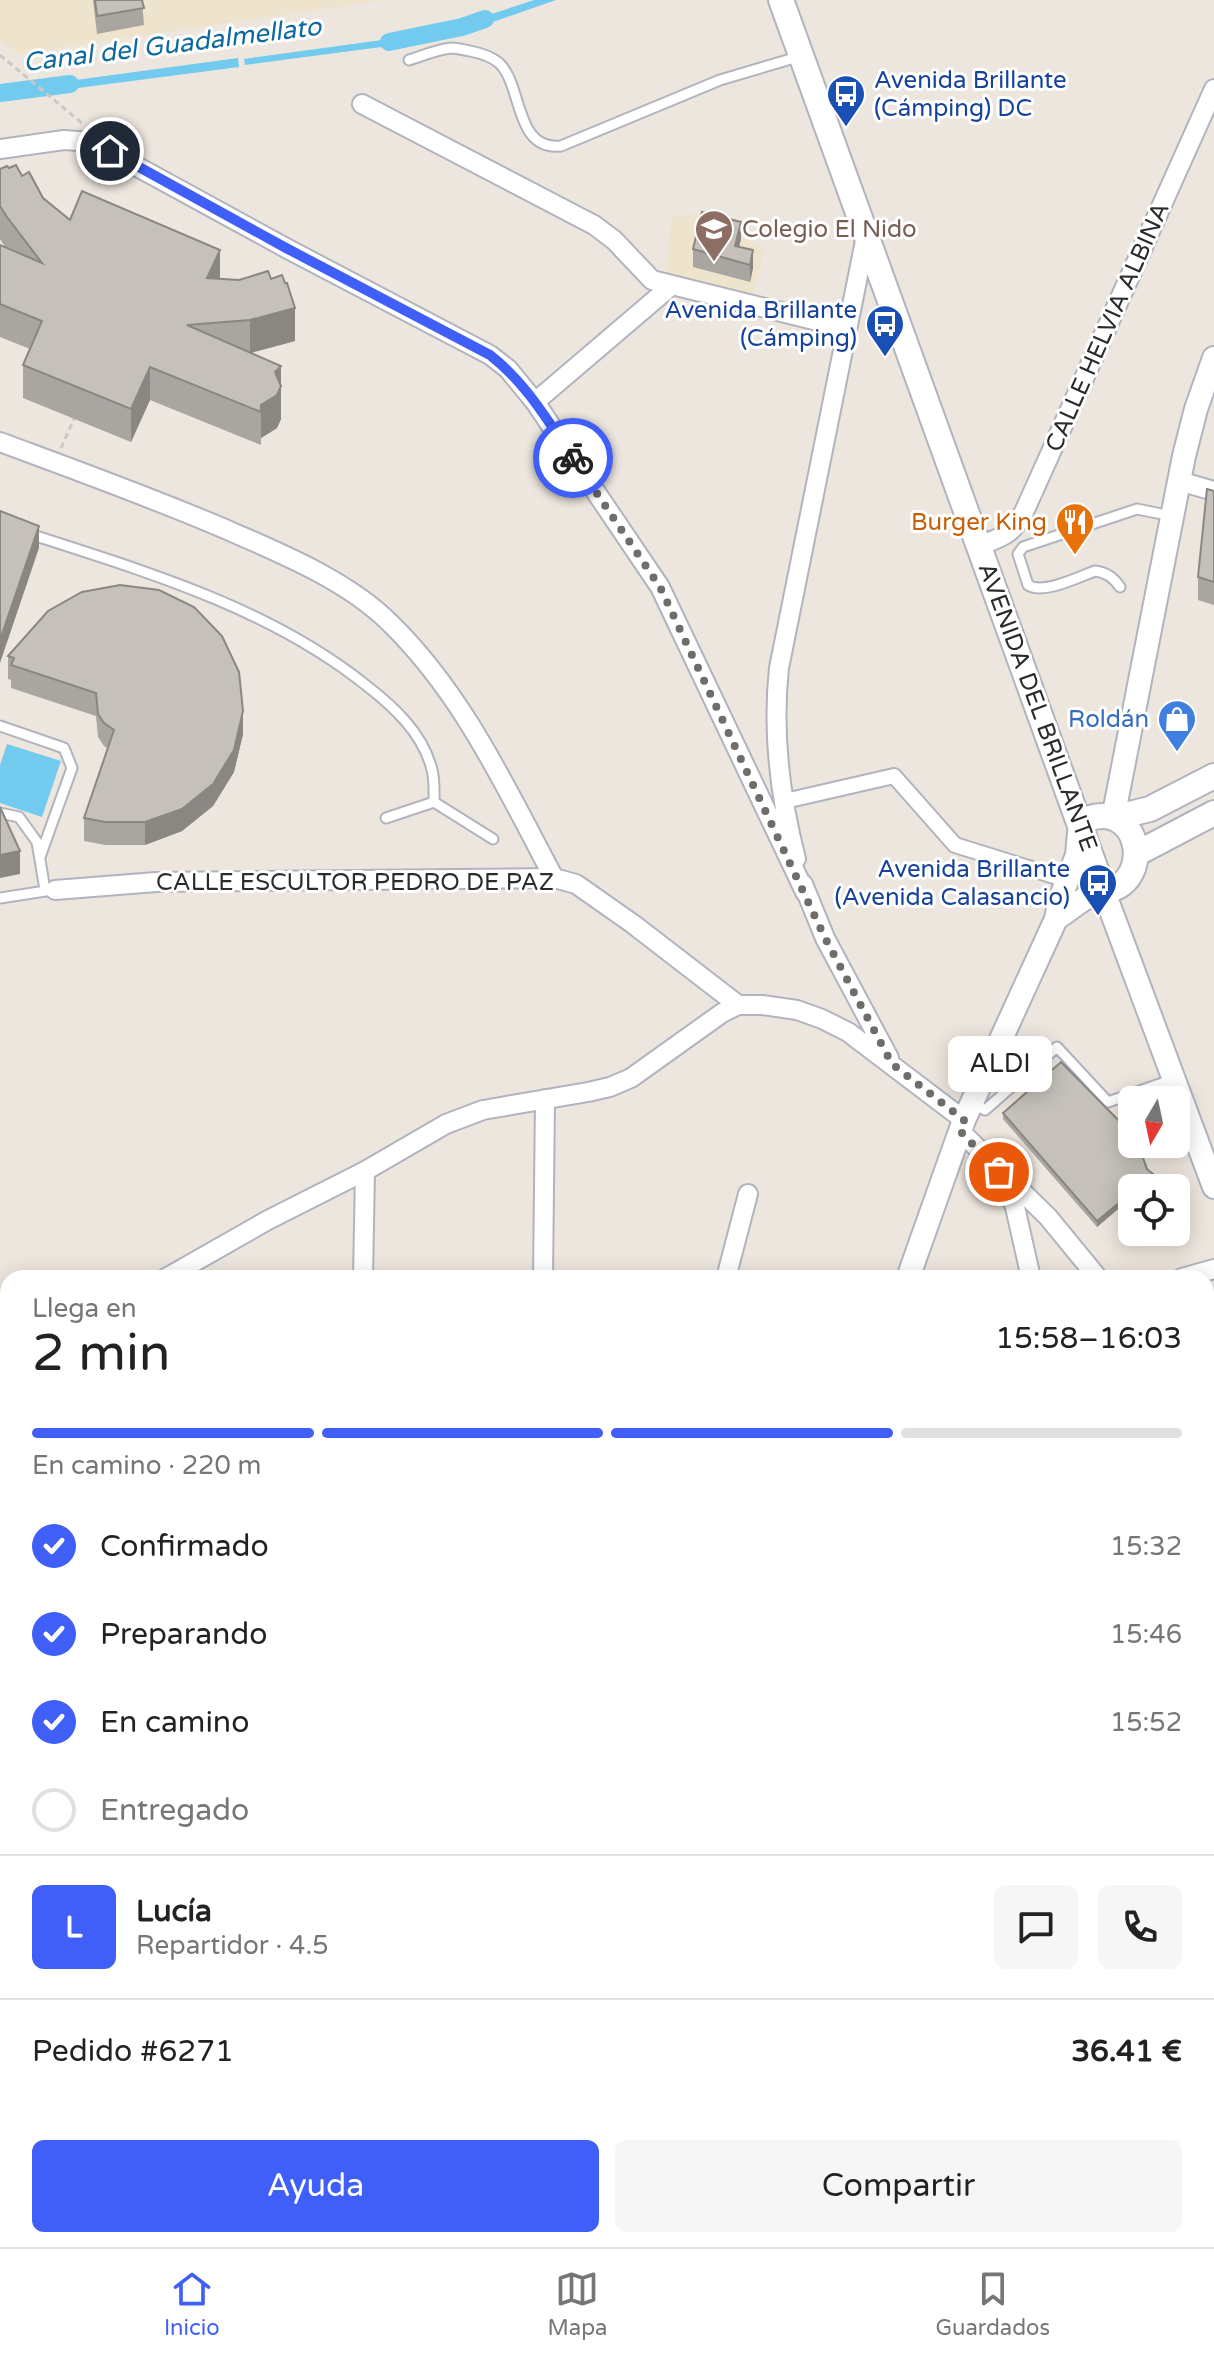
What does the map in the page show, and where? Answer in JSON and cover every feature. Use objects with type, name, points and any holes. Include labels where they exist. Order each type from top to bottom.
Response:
[{"type":"main road","name":"AVENIDA DEL BRILLANTE","points":[[781,0],[1104,892]]},
{"type":"main road","points":[[1080,821],[1097,816],[1113,818],[1150,809],[1214,776]]},
{"type":"main road","points":[[1136,854],[1214,813]]},
{"type":"main road","points":[[1104,892],[1122,884],[1132,870],[1136,854],[1132,833],[1113,818]]},
{"type":"street","name":"CALLE HELVIA ALBINA","points":[[979,546],[1008,534],[1024,512],[1214,89]]},
{"type":"street","points":[[362,104],[594,225],[614,240],[652,280],[846,328]]},
{"type":"street","points":[[0,149],[64,140],[92,142],[490,355],[508,369],[535,402],[660,587],[825,938],[892,1064]]},
{"type":"street","points":[[805,892],[793,848],[779,764],[775,706],[779,668],[866,234]]},
{"type":"street","points":[[535,402],[671,286]]},
{"type":"street","points":[[1113,818],[1179,481],[1196,409],[1214,358]]},
{"type":"street","points":[[0,442],[168,504],[274,550],[336,582],[388,620],[424,660],[474,731],[554,878]]},
{"type":"street","points":[[1179,481],[1214,491]]},
{"type":"street","points":[[748,774],[779,764]]},
{"type":"street","points":[[785,801],[894,776],[955,845],[1067,880]]},
{"type":"street","points":[[911,1270],[965,1118],[1056,919],[1060,899],[1077,855],[1080,821]]},
{"type":"street","name":"CALLE ESCULTOR PEDRO DE PAZ","points":[[50,890],[156,882],[554,878],[576,884],[738,1005]]},
{"type":"street","points":[[1056,919],[1084,899],[1104,892]]},
{"type":"street","name":"AVENIDA DEL BRILLANTE","points":[[1104,892],[1214,1187]]},
{"type":"street","points":[[180,1270],[446,1124],[483,1110],[588,1092],[631,1078],[722,1013],[738,1005],[797,1010],[822,1019],[848,1032],[965,1118],[999,1172],[1015,1207],[1029,1270]]},
{"type":"street","points":[[543,1270],[545,1099]]},
{"type":"street","points":[[363,1270],[365,1171]]},
{"type":"street","points":[[999,1172],[1048,1217],[1091,1270]]},
{"type":"street","points":[[728,1270],[748,1194]]},
{"type":"lane","points":[[409,60],[452,48],[482,53],[497,60],[505,70],[527,128],[537,140],[550,147],[561,146],[720,80],[801,56]]},
{"type":"lane","points":[[1120,587],[1114,579],[1095,571],[1042,589],[1032,589],[1018,554],[1023,547],[1137,509],[1172,516]]},
{"type":"lane","points":[[15,529],[121,564],[243,610],[289,633],[343,667],[407,722],[417,736],[431,766],[435,782],[434,802]]},
{"type":"lane","points":[[0,726],[64,748],[72,768],[40,857]]},
{"type":"lane","points":[[386,818],[434,802]]},
{"type":"lane","points":[[434,802],[493,839]]},
{"type":"lane","points":[[0,813],[19,817],[37,842],[50,890],[0,898]]},
{"type":"lane","points":[[965,1118],[985,1110],[1057,1047],[1108,1102],[1174,1079]]},
{"type":"path","points":[[0,55],[84,125],[92,142]]},
{"type":"path","points":[[55,462],[74,419]]},
{"type":"shaded area","points":[[0,0],[386,0],[18,54],[0,40]]},
{"type":"shaded area","name":"Colegio El Nido","points":[[711,211],[764,252],[752,296],[666,274],[671,217]]},
{"type":"water","points":[[534,0],[556,0],[464,32],[461,24]]},
{"type":"water","points":[[411,36],[412,43],[245,65],[244,59]]},
{"type":"water","points":[[238,58],[239,67],[55,91],[46,84]]},
{"type":"water","points":[[7,744],[61,761],[42,817],[0,803],[0,765]]},
{"type":"building","points":[[95,0],[142,0],[144,8],[97,16]]},
{"type":"building","points":[[16,165],[22,176],[29,172],[43,198],[70,220],[82,191],[220,250],[207,278],[239,280],[268,271],[271,279],[282,275],[295,308],[250,320],[187,325],[281,366],[275,372],[281,386],[277,395],[261,405],[261,412],[150,367],[131,409],[23,365],[42,321],[0,304],[0,245],[42,263],[0,206],[0,169]]},
{"type":"building","points":[[702,212],[741,222],[735,246],[753,250],[750,265],[693,249]]},
{"type":"building","points":[[1207,489],[1214,491],[1214,582],[1198,577]]},
{"type":"building","points":[[0,511],[39,526],[0,640]]},
{"type":"building","points":[[120,585],[159,590],[194,607],[222,636],[239,672],[243,711],[234,750],[213,784],[182,809],[145,822],[105,822],[84,818],[114,730],[98,714],[96,693],[11,665],[14,658],[8,656],[48,611],[82,592]]},
{"type":"building","points":[[0,807],[20,851],[0,855]]},
{"type":"building","points":[[1061,1062],[1118,1120],[1118,1158],[1143,1158],[1147,1169],[1153,1174],[1118,1174],[1118,1204],[1097,1221],[1003,1113]]},
{"type":"waterway","name":"Canal del Guadalmellato","points":[[389,42],[462,27],[485,19]]},
{"type":"waterway","name":"Canal del Guadalmellato","points":[[0,93],[70,84]]},
{"type":"way so far","points":[[573,458],[641,557],[678,621],[825,938],[892,1064],[964,1120],[960,1131],[999,1172]]},
{"type":"place","name":"Avenida Brillante (Cámping) DC","points":[[846,128]]},
{"type":"place","name":"Colegio El Nido","points":[[714,263]]},
{"type":"place","name":"Avenida Brillante (Cámping)","points":[[885,358]]},
{"type":"place","name":"Burger King","points":[[1075,556]]},
{"type":"place","name":"Roldán","points":[[1177,753]]},
{"type":"place","name":"Avenida Brillante (Avenida Calasancio)","points":[[1098,917]]},
{"type":"place","name":"ALDI","points":[[999,1172]]},
{"type":"route","points":[[110,151],[490,355],[522,385],[573,458]]}]
